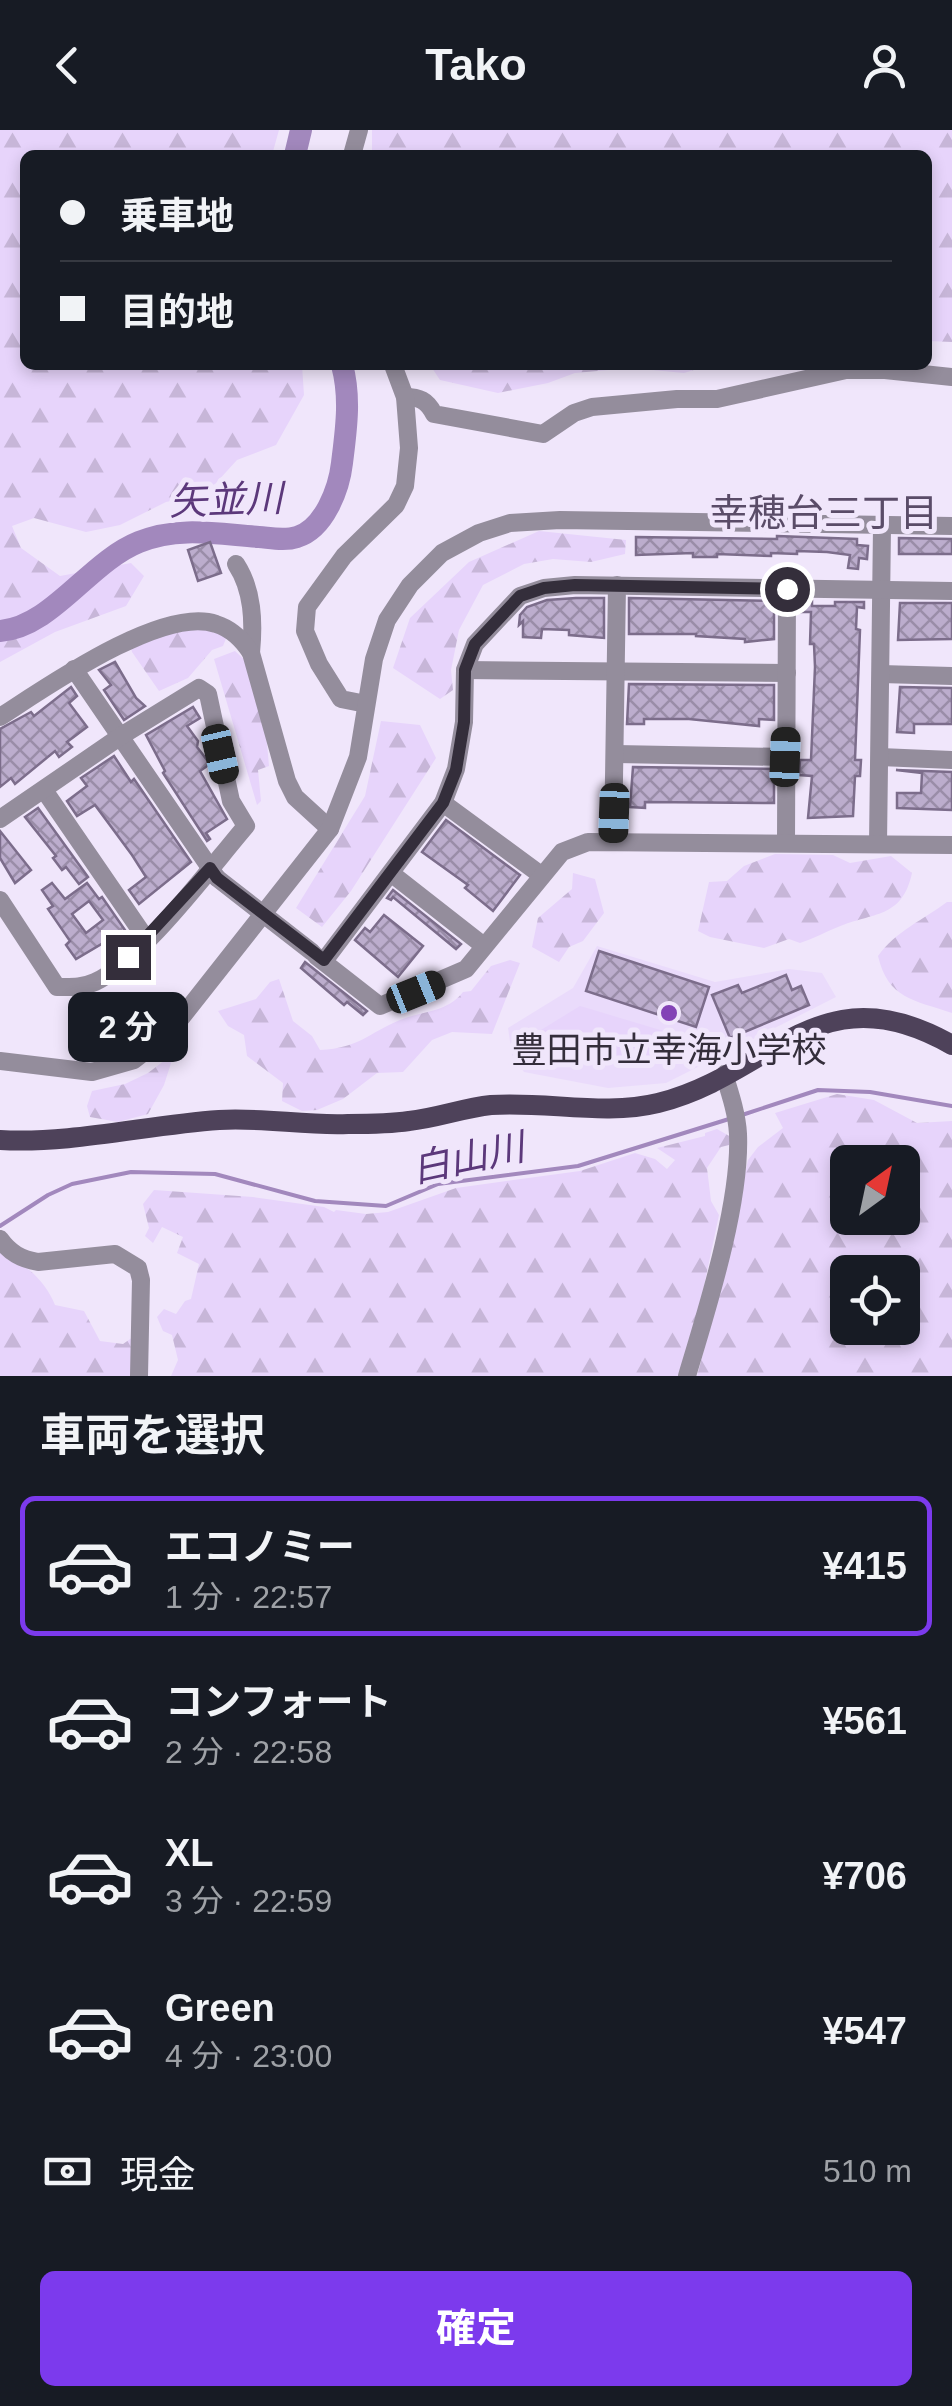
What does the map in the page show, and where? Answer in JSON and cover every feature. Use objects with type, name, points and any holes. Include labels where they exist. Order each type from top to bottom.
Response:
[{"type":"main road","points":[[0,1140],[45,1140],[224,1119],[342,1124],[407,1122],[489,1106],[640,1106],[676,1098],[783,1041],[841,1018],[894,1019],[952,1044]]},
{"type":"street","points":[[366,704],[341,700],[318,664],[305,631],[308,608],[344,556],[396,505],[405,486],[409,448],[404,397],[395,370]]},
{"type":"street","points":[[404,397],[418,397],[430,404],[434,414],[543,434],[574,413],[592,407],[718,399],[846,370],[952,377]]},
{"type":"street","points":[[0,1061],[92,1072],[134,1060],[170,1032],[330,830],[358,757],[374,659],[387,620],[410,586],[442,553],[479,532],[510,523],[560,520],[952,526]]},
{"type":"street","points":[[878,844],[882,527]]},
{"type":"street","points":[[236,564],[248,582],[251,652],[287,780],[295,797],[330,830]]},
{"type":"street","points":[[318,956],[392,874],[443,803],[458,756],[465,670],[475,644],[520,596],[544,588],[617,586],[952,591]]},
{"type":"street","points":[[613,842],[617,586]]},
{"type":"street","points":[[786,843],[787,589]]},
{"type":"street","points":[[0,718],[120,645],[177,624],[215,623],[239,636],[251,652]]},
{"type":"street","points":[[74,670],[214,873],[380,1006],[466,969],[562,852],[588,842],[952,845]]},
{"type":"street","points":[[465,670],[787,673]]},
{"type":"street","points":[[881,674],[952,676]]},
{"type":"street","points":[[0,819],[199,688],[208,694],[231,801],[246,826],[214,873],[109,974],[92,984],[57,987],[0,900]]},
{"type":"street","points":[[616,754],[785,757]]},
{"type":"street","points":[[880,758],[952,760]]},
{"type":"street","points":[[44,790],[146,940]]},
{"type":"street","points":[[443,803],[541,875]]},
{"type":"street","points":[[392,874],[484,946]]},
{"type":"street","points":[[687,1376],[707,1310],[730,1205],[738,1134],[724,1074]]},
{"type":"street","points":[[0,1240],[25,1260],[115,1254],[138,1268],[139,1376]]},
{"type":"shaded area","name":"豊田市立幸海小学校","points":[[597,946],[715,982],[789,969],[822,973],[836,997],[666,1083],[608,1088],[524,1072],[512,1055],[508,1028],[573,988]]},
{"type":"green space","points":[[0,130],[279,130],[273,150],[20,150],[20,370],[302,370],[304,395],[276,445],[237,460],[206,494],[166,502],[120,525],[86,532],[34,518],[12,526],[21,548],[60,576],[131,563],[144,576],[126,606],[55,632],[0,662]]},
{"type":"green space","points":[[372,130],[952,130],[952,342],[932,341],[932,150],[372,150]]},
{"type":"green space","points":[[433,370],[609,370],[575,373],[498,393],[440,380]]},
{"type":"green space","points":[[539,531],[626,540],[625,554],[591,562],[553,559],[524,564],[483,585],[459,630],[451,670],[453,690],[440,699],[393,668],[410,618],[469,562]]},
{"type":"green space","points":[[178,618],[227,636],[223,646],[212,650],[188,678],[159,691],[132,652],[129,640]]},
{"type":"green space","points":[[235,651],[247,662],[266,732],[269,766],[258,770],[261,801],[257,805],[214,659]]},
{"type":"green space","points":[[381,721],[420,725],[436,758],[351,891],[322,927],[296,908],[365,796]]},
{"type":"green space","points":[[775,854],[833,855],[850,863],[891,856],[912,873],[901,899],[884,912],[800,943],[789,939],[764,948],[698,931],[709,882],[727,881],[744,866]]},
{"type":"green space","points":[[573,873],[595,879],[604,913],[583,941],[569,947],[559,962],[532,947],[538,918],[572,889]]},
{"type":"green space","points":[[952,902],[952,1013],[896,990],[882,970],[878,956],[901,933]]},
{"type":"green space","points":[[510,960],[520,963],[492,1034],[452,1032],[432,1040],[403,1072],[377,1073],[343,1099],[317,1110],[302,1111],[282,1101],[283,1083],[247,1056],[244,1035],[228,1026],[218,1011],[256,999],[270,982],[279,979],[293,1021],[312,1036],[320,1050],[334,1049],[400,1020],[450,1004],[463,992],[471,991],[491,966]]},
{"type":"green space","points":[[580,1006],[667,1032],[682,1047],[657,1061],[610,1058],[550,1043],[541,1030]]},
{"type":"green space","points":[[169,1057],[172,1060],[164,1085],[148,1114],[118,1122],[90,1117],[87,1106],[92,1091],[125,1084]]},
{"type":"green space","points":[[837,1094],[874,1100],[917,1123],[952,1121],[952,1376],[697,1376],[748,1160],[783,1128],[775,1113]]},
{"type":"green space","points":[[717,1129],[731,1137],[729,1145],[721,1147],[707,1168],[711,1201],[719,1215],[700,1305],[679,1376],[171,1376],[178,1360],[172,1335],[163,1331],[157,1317],[164,1309],[176,1314],[191,1299],[199,1264],[177,1253],[183,1237],[162,1227],[153,1243],[145,1236],[149,1228],[143,1204],[154,1190],[253,1197],[324,1207],[334,1212],[388,1212],[456,1188],[580,1171],[635,1153],[655,1159],[667,1169],[675,1160],[657,1148],[705,1136]]},
{"type":"green space","points":[[0,1253],[33,1273],[55,1305],[84,1311],[100,1341],[123,1344],[133,1337],[134,1376],[0,1376]]},
{"type":"building","points":[[636,537],[857,539],[857,545],[868,546],[867,559],[859,558],[858,569],[848,568],[850,555],[827,552],[717,557],[693,557],[693,553],[636,555]]},
{"type":"building","points":[[899,538],[952,539],[952,554],[899,554]]},
{"type":"building","points":[[210,542],[221,573],[198,581],[188,550]]},
{"type":"building","points":[[604,598],[604,638],[542,629],[541,638],[523,637],[520,615],[527,607],[547,600]]},
{"type":"building","points":[[629,598],[774,601],[774,639],[745,642],[696,634],[629,634]]},
{"type":"building","points":[[799,601],[812,601],[812,606],[864,602],[864,608],[857,607],[856,629],[860,630],[855,760],[861,760],[860,776],[855,776],[853,816],[808,818],[812,776],[799,775],[800,760],[811,760],[815,667],[814,644],[810,644],[811,612],[799,612]]},
{"type":"building","points":[[900,603],[952,603],[952,639],[898,640]]},
{"type":"building","points":[[115,662],[145,706],[124,720],[104,690],[111,685],[99,670]]},
{"type":"building","points":[[629,684],[774,685],[774,720],[759,719],[759,726],[689,719],[644,719],[644,724],[627,724]]},
{"type":"building","points":[[71,687],[77,696],[69,703],[87,727],[67,742],[72,747],[59,757],[55,751],[15,784],[11,778],[0,787],[0,729],[31,712],[34,716]]},
{"type":"building","points":[[900,687],[952,688],[952,724],[914,724],[914,733],[897,732]]},
{"type":"building","points":[[193,707],[200,718],[187,726],[210,764],[200,771],[227,819],[206,833],[210,839],[207,841],[163,773],[146,735]]},
{"type":"building","points":[[114,756],[191,862],[139,904],[129,890],[146,877],[132,855],[95,805],[77,816],[67,801],[87,786],[81,778]]},
{"type":"building","points":[[633,767],[774,769],[774,803],[645,802],[645,808],[630,807]]},
{"type":"building","points":[[896,770],[952,772],[952,810],[897,808],[897,793],[921,793],[922,773]]},
{"type":"building","points":[[38,808],[88,877],[79,884],[66,867],[62,870],[53,858],[56,856],[25,817]]},
{"type":"building","points":[[446,820],[520,875],[493,911],[465,888],[468,885],[422,852]]},
{"type":"building","points":[[0,831],[31,870],[15,883],[0,858]]},
{"type":"building","points":[[52,883],[65,899],[87,883],[125,930],[76,959],[66,945],[70,941],[48,909],[53,906],[42,890]],"holes":[[[89,901],[103,920],[86,933],[72,914]]]},
{"type":"building","points":[[393,890],[461,944],[456,949],[393,897],[387,898]]},
{"type":"building","points":[[384,915],[423,946],[398,977],[355,940],[365,928],[370,932]]},
{"type":"building","points":[[599,951],[709,987],[696,1027],[586,991]]},
{"type":"building","points":[[305,962],[367,1011],[363,1015],[347,1002],[344,1005],[301,968]]},
{"type":"building","points":[[786,975],[792,990],[801,986],[809,1005],[730,1038],[712,995],[738,985],[742,993]]},
{"type":"waterway","name":"矢並川","points":[[296,150],[301,130]]},
{"type":"waterway","name":"矢並川","points":[[0,631],[37,618],[121,551],[154,537],[198,532],[283,539],[307,533],[328,507],[340,473],[347,414],[343,370]]},
{"type":"waterway","name":"白山川","points":[[742,1115],[818,1090],[870,1092],[952,1106]]},
{"type":"waterway","name":"白山川","points":[[0,1226],[72,1184],[131,1172],[215,1174],[315,1201],[386,1206],[438,1184],[578,1166],[729,1119]]},
{"type":"place","name":"豊田市立幸海小学校","points":[[669,1013]]},
{"type":"district","name":"幸穂台三丁目","points":[[824,513]]},
{"type":"route","points":[[128,957],[210,868],[217,878],[324,960],[443,803],[456,770],[464,722],[465,670],[475,644],[520,596],[544,588],[575,585],[787,589]]}]
